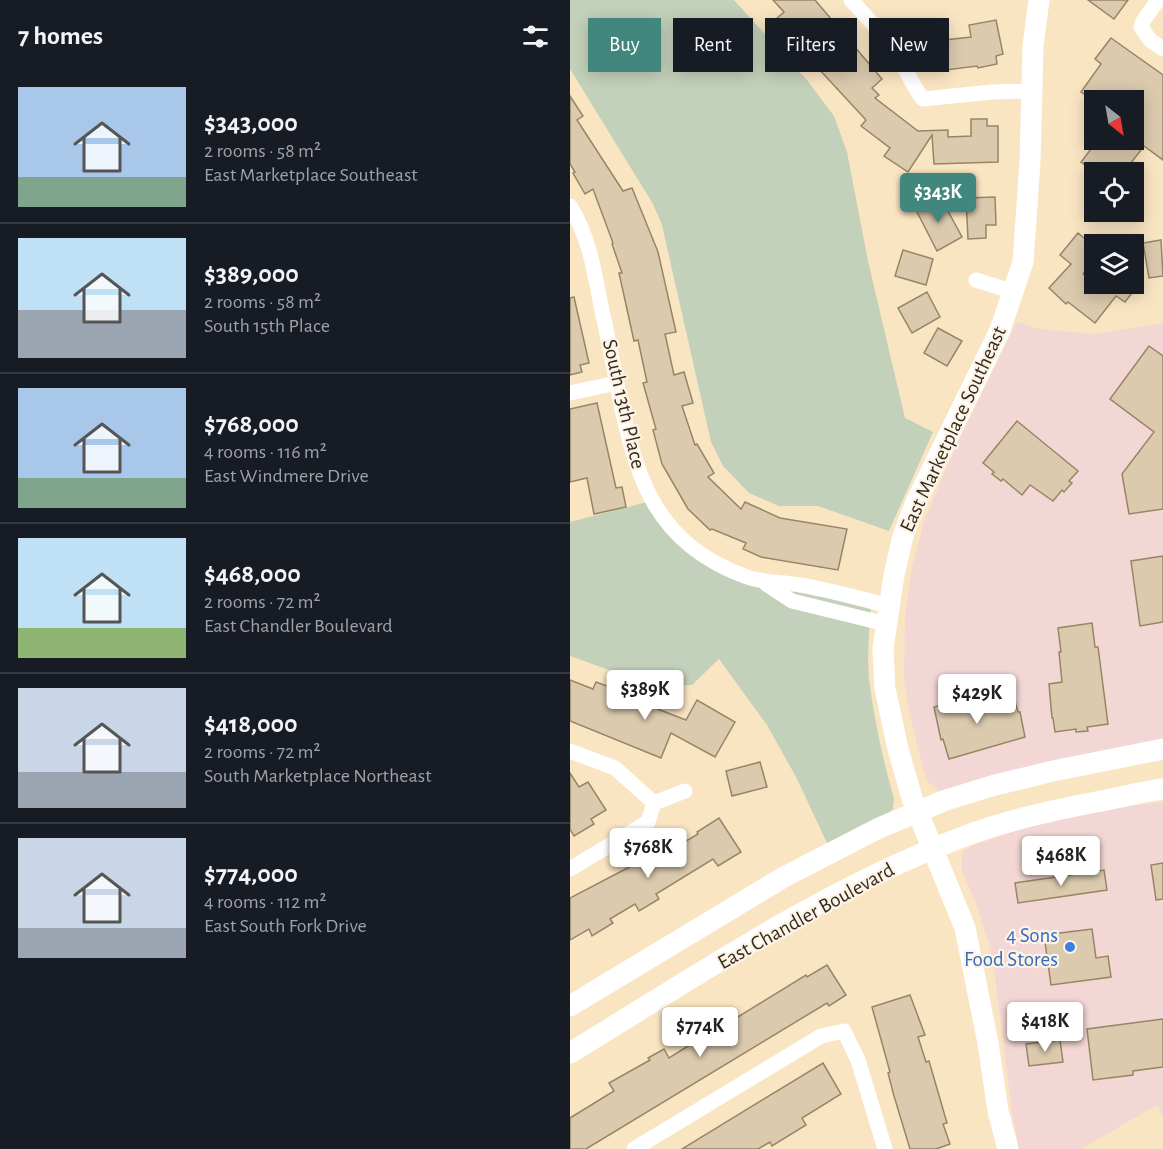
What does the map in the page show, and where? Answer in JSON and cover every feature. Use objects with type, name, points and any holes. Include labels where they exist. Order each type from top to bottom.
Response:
[{"type":"main road","name":"East Marketplace Southeast","points":[[1008,1149],[998,1111],[988,1042],[966,928],[918,812],[890,721],[885,689],[884,649],[887,615],[903,536],[916,502],[1000,330],[1023,262],[1027,223],[1033,46],[1039,0]]},
{"type":"main road","name":"East Chandler Boulevard","points":[[570,1006],[784,877],[879,828],[946,800],[995,785],[1163,749]]},
{"type":"main road","name":"East Chandler Boulevard","points":[[570,1053],[841,891],[934,849],[961,838],[1044,813],[1163,789]]},
{"type":"street","points":[[851,0],[901,62],[912,85],[923,99],[992,92],[1033,91]]},
{"type":"street","points":[[1158,0],[1141,27],[1150,40],[1163,49]]},
{"type":"street","name":"South 13th Place","points":[[570,206],[578,218],[591,256],[635,463],[643,484],[658,511],[674,530],[701,554],[745,577],[763,582],[792,602],[887,615]]},
{"type":"street","points":[[976,280],[1014,292]]},
{"type":"street","points":[[570,393],[617,383]]},
{"type":"street","points":[[570,751],[615,768],[654,803]]},
{"type":"street","points":[[654,803],[685,791]]},
{"type":"street","points":[[570,869],[648,822],[654,803]]},
{"type":"street","points":[[634,1149],[821,1036],[844,1031],[858,1060],[885,1149]]},
{"type":"shaded area","points":[[1017,322],[1040,329],[1094,334],[1163,323],[1163,742],[1064,758],[948,791],[939,791],[927,781],[909,711],[904,679],[905,618],[911,572],[925,518],[958,442]]},
{"type":"shaded area","points":[[1163,802],[1163,1117],[1157,1105],[1081,1149],[1019,1149],[1012,1113],[994,968],[975,900],[962,872],[962,853],[971,846],[1033,825],[1097,810]]},
{"type":"green space","points":[[570,0],[734,0],[750,18],[673,18],[673,72],[753,72],[753,21],[765,34],[765,72],[800,72],[834,116],[847,152],[868,261],[905,418],[933,432],[889,531],[818,506],[779,506],[749,493],[723,466],[711,442],[662,225],[653,204],[570,69]]},
{"type":"green space","points":[[651,501],[687,543],[763,582],[871,609],[869,679],[879,739],[894,799],[893,809],[884,817],[827,843],[796,777],[767,725],[719,659],[692,685],[654,686],[570,656],[570,522]]},
{"type":"building","points":[[773,0],[815,0],[830,18],[777,18],[784,12]]},
{"type":"building","points":[[1088,0],[1128,0],[1114,19]]},
{"type":"building","points":[[996,20],[1003,54],[996,56],[997,64],[949,70],[949,39],[971,37],[969,25]]},
{"type":"building","points":[[1111,38],[1163,75],[1163,160],[1144,146],[1144,90],[1084,90],[1084,94],[1081,92],[1101,64],[1095,59]]},
{"type":"building","points":[[857,50],[869,64],[869,72],[876,72],[882,79],[872,88],[879,95],[875,98],[918,131],[948,130],[948,137],[971,136],[971,119],[987,119],[987,126],[998,126],[998,162],[934,164],[932,135],[908,172],[884,156],[890,148],[861,126],[866,120],[822,72],[857,72]]},
{"type":"building","points":[[570,96],[583,116],[577,120],[623,191],[632,188],[658,252],[676,332],[665,334],[674,375],[684,372],[693,403],[682,406],[695,445],[697,444],[714,473],[708,477],[741,509],[745,502],[780,518],[847,529],[838,570],[761,557],[743,549],[746,543],[710,530],[688,509],[662,464],[653,430],[656,429],[643,383],[647,382],[638,340],[634,341],[619,273],[622,273],[613,243],[593,189],[585,194],[570,164]]},
{"type":"building","points":[[1090,150],[1141,150],[1132,162],[1084,162],[1084,164],[1081,162]]},
{"type":"building","points":[[995,197],[996,225],[986,225],[986,238],[968,239],[966,198]]},
{"type":"building","points":[[934,198],[938,204],[943,202],[962,237],[937,251],[915,208]]},
{"type":"building","points":[[1078,233],[1084,238],[1084,294],[1131,294],[1125,302],[1116,296],[1095,323],[1068,302],[1066,304],[1049,288],[1071,264],[1060,255]]},
{"type":"building","points":[[1161,240],[1163,276],[1149,278],[1144,243]]},
{"type":"building","points":[[903,250],[933,259],[926,285],[895,276]]},
{"type":"building","points":[[927,292],[940,317],[912,333],[898,308]]},
{"type":"building","points":[[574,297],[589,363],[580,365],[582,372],[570,375],[570,298]]},
{"type":"building","points":[[938,328],[962,341],[947,366],[924,353]]},
{"type":"building","points":[[1149,346],[1163,356],[1163,509],[1129,514],[1122,474],[1154,432],[1110,399]]},
{"type":"building","points":[[597,403],[616,488],[622,487],[626,507],[594,514],[587,478],[570,482],[570,409]]},
{"type":"building","points":[[1017,421],[1078,471],[1069,481],[1072,483],[1053,501],[1030,485],[1022,495],[1003,479],[1001,481],[992,474],[994,472],[983,463]]},
{"type":"building","points":[[1163,556],[1163,622],[1140,626],[1131,561]]},
{"type":"building","points":[[1092,623],[1095,647],[1098,647],[1108,724],[1087,727],[1088,731],[1076,732],[1076,729],[1055,732],[1049,684],[1062,682],[1058,628]]},
{"type":"building","points":[[570,680],[593,689],[596,682],[623,692],[620,698],[641,706],[642,703],[686,720],[697,700],[735,722],[715,757],[671,733],[661,758],[570,721]]},
{"type":"building","points":[[980,694],[985,710],[1015,701],[1018,712],[1020,712],[1025,737],[949,759],[943,739],[941,740],[934,707]]},
{"type":"building","points":[[760,762],[767,787],[732,796],[726,771]]},
{"type":"building","points":[[570,773],[579,787],[588,782],[606,810],[591,819],[594,824],[574,836],[570,829]]},
{"type":"building","points":[[719,818],[741,852],[718,866],[713,859],[656,894],[659,899],[639,911],[635,904],[610,919],[613,923],[592,936],[589,929],[570,940],[570,898],[670,843],[673,849]]},
{"type":"building","points":[[1163,863],[1163,899],[1156,900],[1151,865]]},
{"type":"building","points":[[1104,870],[1107,890],[1018,903],[1015,883]]},
{"type":"building","name":"4 Sons Food Stores","points":[[1092,929],[1096,958],[1108,956],[1111,977],[1051,985],[1044,935]]},
{"type":"building","points":[[827,965],[846,995],[829,1006],[827,1003],[586,1149],[570,1149],[570,1118],[614,1091],[609,1083],[650,1060],[648,1058],[664,1049],[669,1058],[693,1043],[688,1036],[723,1015],[728,1023],[806,975],[807,977]]},
{"type":"building","points":[[910,995],[925,1035],[918,1037],[926,1062],[929,1061],[947,1123],[943,1124],[950,1144],[936,1149],[910,1149],[872,1007]]},
{"type":"building","points":[[1163,1019],[1163,1067],[1133,1071],[1133,1075],[1093,1080],[1087,1029]]},
{"type":"building","points":[[1060,1040],[1063,1062],[1029,1066],[1026,1044]]},
{"type":"building","points":[[823,1063],[841,1094],[802,1118],[806,1125],[772,1146],[770,1142],[758,1149],[682,1149]]},
{"type":"place","name":"4 Sons Food Stores","points":[[1070,947]]}]
